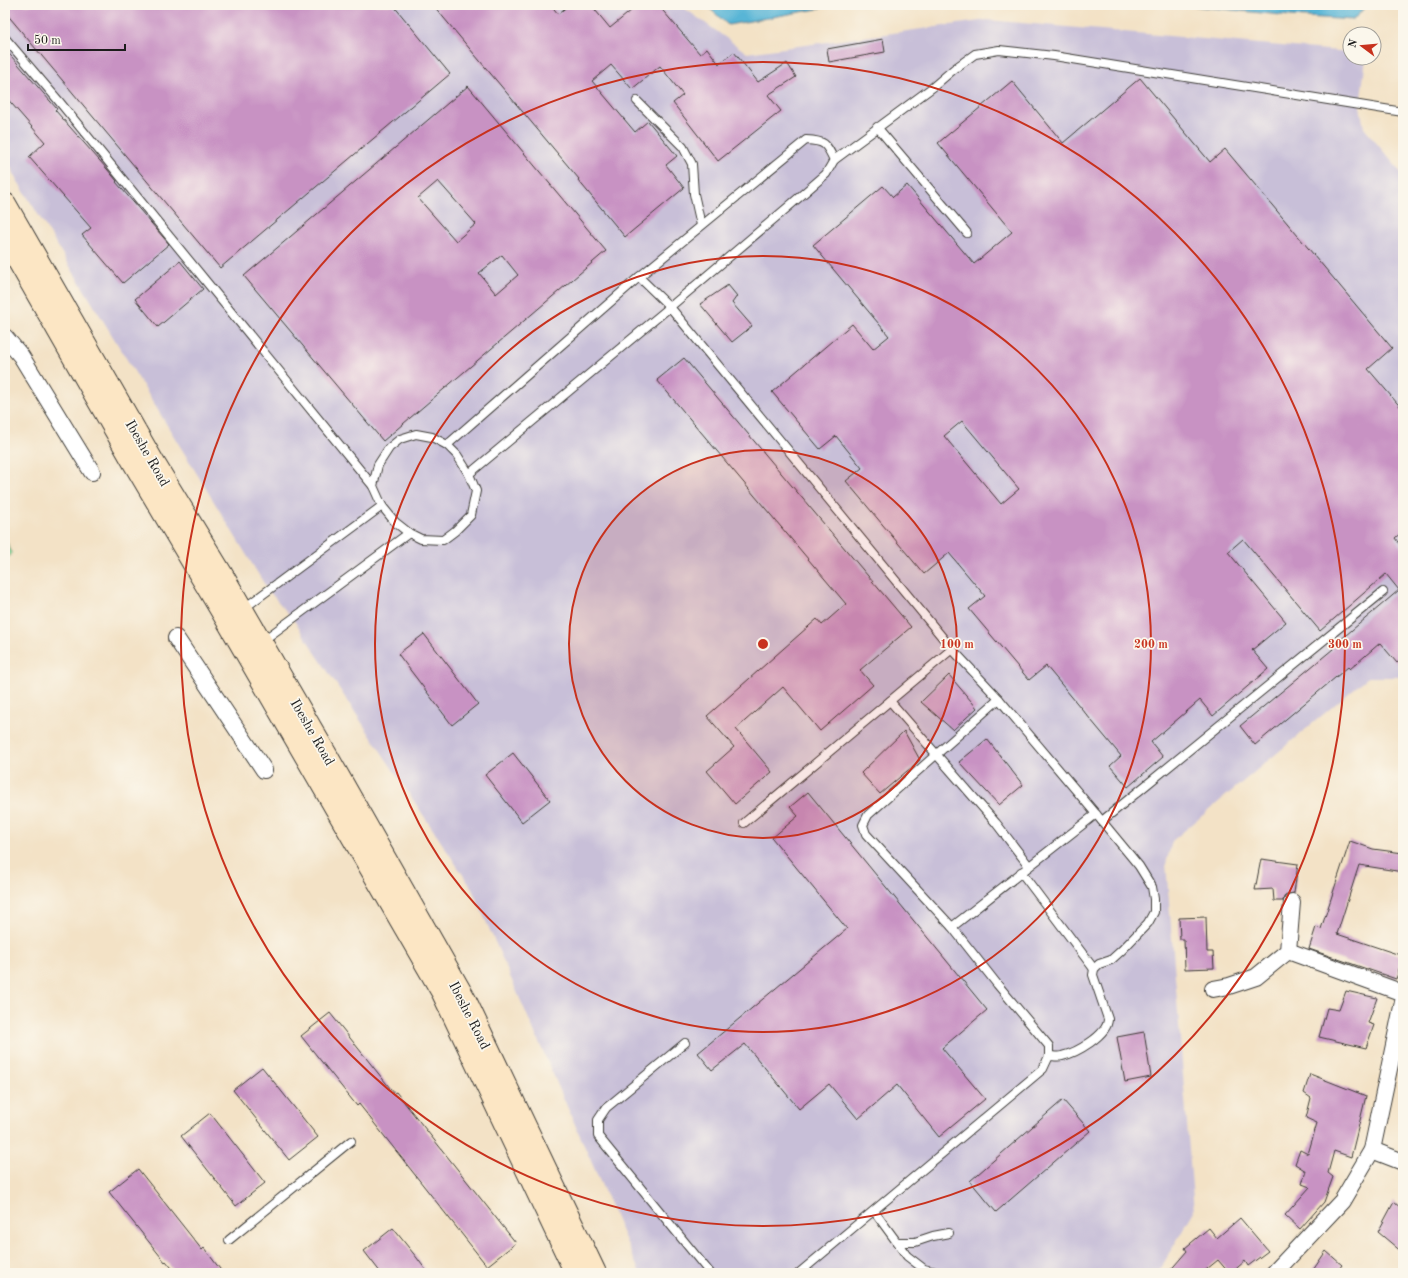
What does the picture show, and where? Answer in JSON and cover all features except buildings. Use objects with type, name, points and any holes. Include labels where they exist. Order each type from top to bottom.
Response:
[{"type":"main road","name":"Ibeshe Road","points":[[5,204],[153,462],[242,609],[465,1000],[595,1273]]},
{"type":"main road","name":"Ibeshe Road","points":[[5,237],[136,466],[443,993],[576,1273]]},
{"type":"street","points":[[5,337],[21,356],[92,472]]},
{"type":"street","points":[[176,638],[264,770]]},
{"type":"street","points":[[1213,989],[1256,978],[1288,951],[1292,902]]},
{"type":"street","points":[[1288,951],[1403,993]]},
{"type":"street","points":[[1274,1273],[1342,1201],[1372,1150],[1403,1002]]},
{"type":"street","points":[[1372,1150],[1403,1162]]},
{"type":"lane","points":[[5,38],[58,100],[373,486],[382,506],[395,522],[408,533],[421,539],[443,540],[455,531],[470,515],[476,491],[469,474],[457,455],[447,444],[432,437],[416,434],[400,439],[389,448],[378,465],[373,486]]},
{"type":"lane","points":[[469,474],[670,307],[826,174],[834,160],[975,54],[999,50],[1054,56],[1403,112]]},
{"type":"lane","points":[[638,101],[682,146],[692,164],[694,194],[701,225]]},
{"type":"lane","points":[[877,128],[967,233]]},
{"type":"lane","points":[[447,444],[639,277],[806,140],[820,141],[828,147],[834,160]]},
{"type":"lane","points":[[639,277],[670,307],[952,649],[999,699],[1102,821],[1145,874],[1152,887],[1154,912],[1148,923],[1111,960],[1099,964],[1094,969],[1093,975],[1108,1019],[1108,1023],[1103,1032],[1089,1044],[1061,1056],[1049,1056]]},
{"type":"lane","points":[[242,609],[382,506]]},
{"type":"lane","points":[[261,643],[408,533]]},
{"type":"lane","points":[[1102,821],[1383,592]]},
{"type":"lane","points":[[744,823],[952,649]]},
{"type":"lane","points":[[799,1273],[1043,1069],[1049,1056],[1049,1046],[952,927],[866,834],[863,825],[868,815],[999,699]]},
{"type":"lane","points":[[890,701],[996,823],[1029,866]]},
{"type":"lane","points":[[952,927],[1096,814]]},
{"type":"lane","points":[[1021,872],[1094,969]]},
{"type":"lane","points":[[685,1043],[606,1108],[598,1120],[598,1136],[710,1273]]},
{"type":"lane","points":[[229,1240],[351,1141]]},
{"type":"lane","points":[[874,1211],[907,1256],[924,1269],[936,1272]]},
{"type":"lane","points":[[897,1242],[915,1242],[949,1233]]},
{"type":"shaded area","points":[[5,5],[680,5],[747,53],[987,20],[1342,51],[1342,66],[1365,66],[1360,106],[1364,128],[1403,175],[1403,677],[1368,677],[1172,841],[1166,864],[1194,1211],[1158,1273],[640,1273],[471,887],[293,619],[268,590],[17,180],[5,154]]},
{"type":"green space","points":[[5,539],[12,553],[5,561]]},
{"type":"water","points":[[706,5],[827,5],[817,9],[728,25]]},
{"type":"water","points":[[1183,5],[1367,5],[1353,20],[1291,16]]}]
